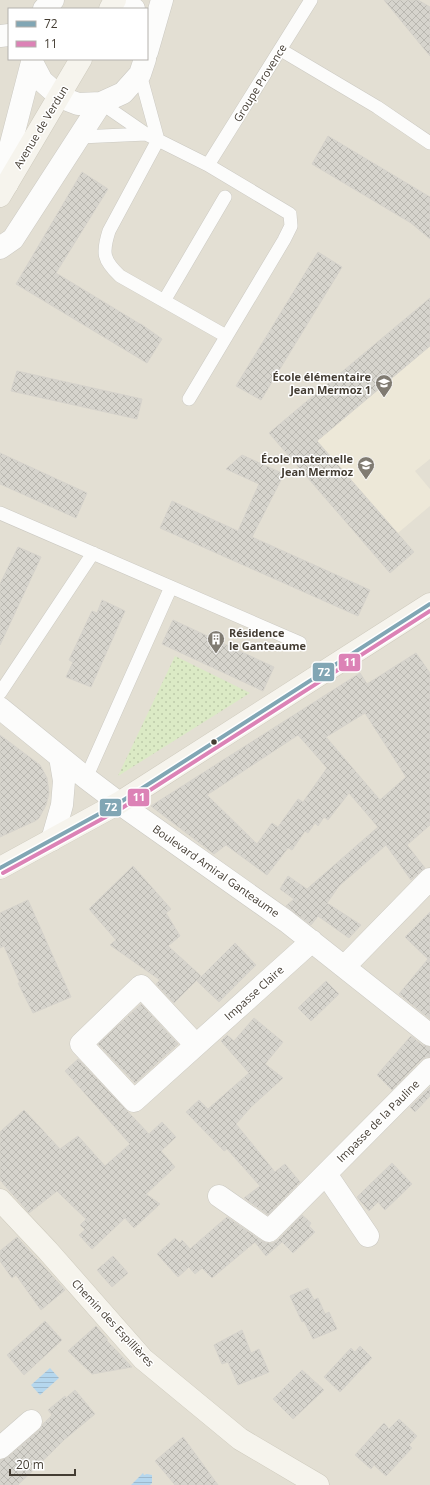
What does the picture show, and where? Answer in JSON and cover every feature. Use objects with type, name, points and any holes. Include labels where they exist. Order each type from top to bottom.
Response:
[{"type":"main road","name":"Avenue de Verdun","points":[[3,190],[60,97],[80,60]]},
{"type":"main road","points":[[0,868],[119,803],[430,604]]},
{"type":"main road","name":"Chemin des Espillières","points":[[0,1200],[48,1251],[143,1359],[240,1439],[318,1485]]},
{"type":"street","points":[[124,0],[133,8]]},
{"type":"street","points":[[148,48],[162,0]]},
{"type":"street","points":[[32,60],[42,81],[60,97],[78,104],[100,103],[123,93],[142,66]]},
{"type":"street","points":[[3,190],[8,155],[32,60]]},
{"type":"street","points":[[0,248],[13,239],[80,137],[100,103]]},
{"type":"street","name":"Boulevard Amiral Ganteaume","points":[[0,708],[86,778],[286,921],[430,1035]]},
{"type":"street","points":[[52,840],[63,800],[64,781],[60,757]]},
{"type":"street","points":[[344,967],[430,879]]},
{"type":"street","name":"Impasse Claire","points":[[196,1045],[141,986],[81,1044],[134,1101],[312,941]]},
{"type":"street","name":"Impasse de la Pauline","points":[[219,1196],[269,1231],[430,1069]]},
{"type":"street","points":[[326,1174],[368,1236]]},
{"type":"street","points":[[0,1448],[31,1420]]},
{"type":"lane","name":"Groupe Provence","points":[[208,165],[311,0]]},
{"type":"lane","points":[[281,50],[377,107],[430,143]]},
{"type":"lane","points":[[142,66],[152,137],[109,231],[105,242],[104,255],[111,267],[120,276],[226,336]]},
{"type":"lane","points":[[100,103],[152,137],[208,165],[290,214],[291,226],[289,230],[189,399]]},
{"type":"lane","points":[[80,137],[152,137]]},
{"type":"lane","points":[[164,301],[225,197]]},
{"type":"lane","points":[[1,517],[93,553],[300,643]]},
{"type":"lane","points":[[0,693],[93,553]]},
{"type":"lane","points":[[86,778],[171,587]]},
{"type":"shaded area","points":[[0,0],[430,0],[430,1485],[0,1485]]},
{"type":"shaded area","points":[[425,302],[430,308],[430,459],[415,471],[430,489],[430,506],[398,533],[414,552],[390,573],[269,433]]},
{"type":"green space","points":[[175,656],[250,693],[118,776]]},
{"type":"water","points":[[50,1368],[59,1378],[40,1395],[31,1385]]},
{"type":"water","points":[[143,1473],[144,1475],[152,1475],[152,1483],[150,1485],[131,1485]]},
{"type":"building","points":[[384,0],[418,0],[430,7],[430,56]]},
{"type":"building","points":[[328,136],[430,197],[430,239],[411,223],[312,164]]},
{"type":"building","points":[[82,172],[108,189],[56,273],[141,324],[162,339],[147,363],[16,284]]},
{"type":"building","points":[[318,252],[342,267],[261,400],[236,386]]},
{"type":"building","points":[[430,298],[430,346],[317,441],[414,552],[390,573],[269,433]]},
{"type":"building","points":[[17,371],[142,399],[137,419],[11,391]]},
{"type":"building","points":[[0,453],[87,493],[76,518],[0,484]]},
{"type":"building","points":[[242,455],[284,474],[252,537],[370,590],[358,616],[160,528],[172,501],[238,531],[259,484],[226,469]]},
{"type":"building","points":[[18,547],[41,557],[0,645],[0,584]]},
{"type":"building","points":[[102,600],[125,611],[91,687],[66,677],[73,662],[69,660],[92,611],[97,613]]},
{"type":"building","name":"Résidence le Ganteaume","points":[[173,620],[274,667],[263,691],[162,644]]},
{"type":"building","points":[[416,653],[430,673],[430,825],[407,845],[425,868],[411,880],[386,845],[339,886],[327,903],[361,925],[349,938],[318,916],[311,925],[286,906],[294,899],[280,889],[288,876],[307,889],[378,827],[349,793],[328,820],[324,817],[318,826],[315,823],[308,833],[305,831],[292,850],[288,848],[267,875],[226,845],[214,854],[151,806],[360,673],[367,684]],"holes":[[[365,713],[406,777],[380,800],[326,737]],[[298,735],[327,768],[303,802],[298,799],[278,827],[272,823],[257,844],[207,795]]]},
{"type":"building","points":[[0,735],[40,765],[47,778],[49,793],[46,805],[39,818],[0,837]]},
{"type":"building","points":[[133,866],[171,909],[166,913],[180,936],[168,946],[201,976],[174,1003],[156,984],[160,980],[110,945],[116,940],[89,909]]},
{"type":"building","points":[[28,900],[71,997],[33,1013],[18,983],[20,983],[4,946],[0,948],[0,913]]},
{"type":"building","points":[[430,912],[430,1019],[399,994],[428,959],[405,937]]},
{"type":"building","points":[[235,943],[256,965],[219,1002],[197,981]]},
{"type":"building","points":[[326,981],[339,994],[311,1021],[298,1008]]},
{"type":"building","points":[[141,1004],[178,1044],[135,1083],[98,1044]]},
{"type":"building","points":[[254,1018],[283,1042],[265,1064],[283,1078],[251,1107],[236,1124],[275,1172],[285,1164],[300,1182],[268,1215],[244,1198],[260,1186],[227,1149],[224,1151],[186,1112],[199,1100],[208,1109],[249,1073],[221,1041],[227,1035],[234,1041]]},
{"type":"building","points":[[411,1036],[422,1045],[430,1047],[430,1057],[426,1057],[421,1060],[392,1090],[377,1075]]},
{"type":"building","points":[[78,1059],[149,1134],[162,1122],[176,1137],[161,1151],[175,1167],[146,1194],[160,1204],[134,1228],[125,1218],[92,1249],[79,1235],[85,1230],[80,1225],[86,1219],[57,1191],[29,1213],[0,1180],[0,1132],[24,1110],[60,1149],[78,1136],[105,1166],[130,1144],[65,1071]]},
{"type":"building","points":[[430,1087],[430,1096],[415,1112],[410,1107]]},
{"type":"building","points":[[392,1163],[412,1184],[385,1210],[378,1202],[369,1211],[357,1197]]},
{"type":"building","points":[[302,1215],[311,1223],[309,1226],[315,1232],[293,1253],[282,1242],[266,1256],[255,1242],[212,1278],[202,1268],[195,1274],[189,1267],[178,1277],[157,1254],[175,1238],[180,1243],[182,1240],[190,1249],[227,1217],[262,1241],[273,1243],[278,1240]]},
{"type":"building","points":[[17,1237],[65,1290],[41,1310],[16,1275],[12,1278],[0,1261],[0,1251]]},
{"type":"building","points":[[113,1256],[128,1273],[112,1287],[97,1270]]},
{"type":"building","points":[[308,1288],[314,1300],[318,1298],[325,1314],[329,1312],[337,1329],[313,1339],[304,1321],[302,1322],[290,1296]]},
{"type":"building","points":[[45,1321],[62,1340],[24,1375],[7,1355]]},
{"type":"building","points":[[96,1326],[108,1340],[107,1341],[132,1367],[92,1374],[68,1351]]},
{"type":"building","points":[[242,1330],[251,1353],[259,1349],[269,1372],[238,1385],[228,1362],[222,1364],[214,1345]]},
{"type":"building","points":[[360,1346],[372,1358],[340,1392],[324,1377],[351,1348],[355,1352]]},
{"type":"building","points":[[302,1370],[324,1390],[293,1419],[273,1399]]},
{"type":"building","points":[[75,1390],[95,1414],[65,1439],[18,1485],[0,1485],[0,1461],[8,1457],[39,1430],[52,1415],[48,1410]]},
{"type":"building","points":[[399,1419],[417,1436],[409,1445],[412,1448],[386,1476],[374,1465],[371,1469],[355,1455],[384,1423],[389,1429]]},
{"type":"building","points":[[183,1437],[218,1485],[175,1485],[155,1461]]},
{"type":"transit line","name":"72","points":[[0,868],[119,803],[430,604]]},
{"type":"transit line","name":"11","points":[[3,873],[122,808],[430,611]]},
{"type":"place","name":"École élémentaire Jean Mermoz 1","points":[[384,398]]},
{"type":"place","name":"École maternelle Jean Mermoz","points":[[366,480]]},
{"type":"place","name":"Résidence le Ganteaume","points":[[216,654]]}]
